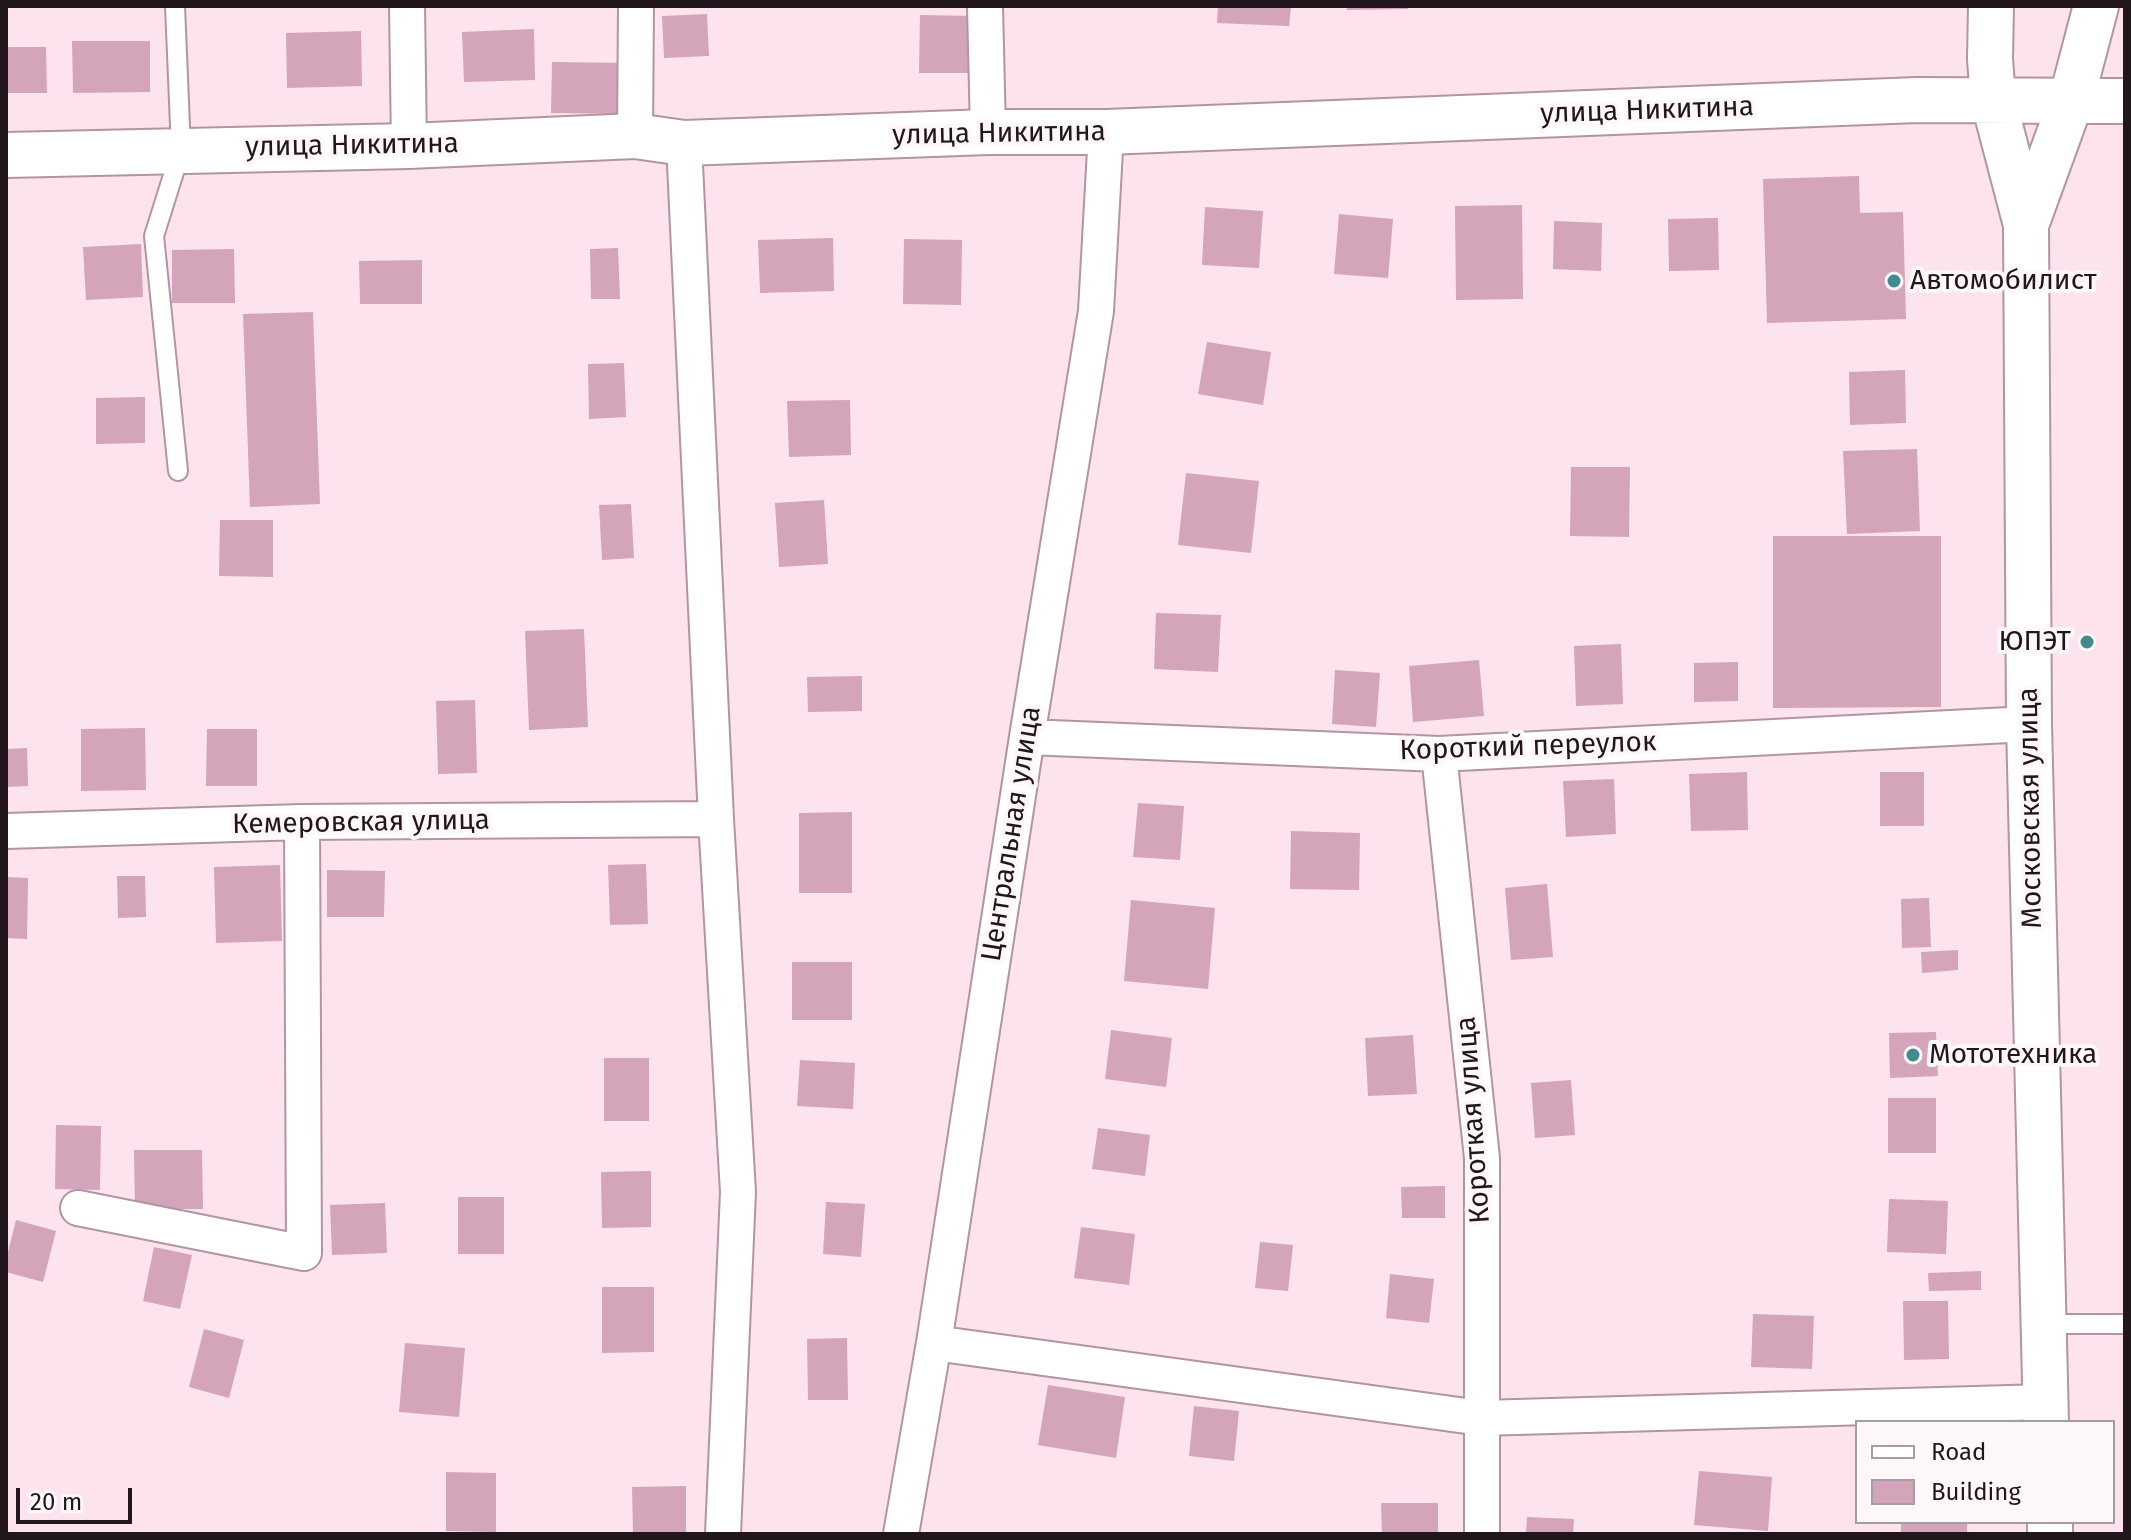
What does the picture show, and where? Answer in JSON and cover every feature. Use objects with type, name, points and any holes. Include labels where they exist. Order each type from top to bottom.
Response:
[{"type":"street","points":[[407,6],[409,146]]},
{"type":"street","points":[[635,136],[636,6]]},
{"type":"street","points":[[985,6],[988,132]]},
{"type":"street","name":"Московская улица","points":[[1991,6],[1993,99],[2026,225],[2029,724],[2046,1412]]},
{"type":"street","points":[[2026,225],[2071,101],[2096,6]]},
{"type":"street","name":"улица Никитина","points":[[6,155],[409,146],[635,136],[684,143],[988,132],[1106,132],[1993,99],[2124,101]]},
{"type":"street","name":"Центральная улица","points":[[901,1534],[934,1343],[1096,311],[1106,132]]},
{"type":"street","points":[[684,143],[716,819],[738,1192],[723,1534]]},
{"type":"street","name":"Короткий переулок","points":[[1027,737],[1439,754],[2029,724]]},
{"type":"street","name":"Короткая улица","points":[[1439,754],[1482,1158],[1482,1534]]},
{"type":"street","name":"Кемеровская улица","points":[[6,831],[302,822],[716,819]]},
{"type":"street","points":[[78,1208],[304,1253],[302,822]]},
{"type":"street","points":[[934,1343],[1481,1418],[2046,1412]]},
{"type":"lane","points":[[175,6],[181,150],[154,236],[178,471]]},
{"type":"lane","points":[[2044,1324],[2125,1324]]},
{"type":"building","points":[[1218,6],[1291,6],[1289,26],[1217,23]]},
{"type":"building","points":[[1347,6],[1408,6],[1408,9],[1347,10]]},
{"type":"building","points":[[707,14],[709,56],[664,58],[662,16]]},
{"type":"building","points":[[920,15],[975,16],[974,73],[919,73]]},
{"type":"building","points":[[534,29],[535,80],[464,82],[462,32]]},
{"type":"building","points":[[361,31],[362,86],[287,88],[286,33]]},
{"type":"building","points":[[72,41],[150,41],[150,92],[73,93]]},
{"type":"building","points":[[6,47],[46,47],[47,93],[6,93]]},
{"type":"building","points":[[552,62],[630,63],[629,114],[551,113]]},
{"type":"building","points":[[1859,176],[1860,213],[1903,212],[1906,319],[1767,323],[1763,179]]},
{"type":"building","points":[[1522,205],[1523,299],[1456,300],[1455,206]]},
{"type":"building","points":[[1205,207],[1263,211],[1259,268],[1202,265]]},
{"type":"building","points":[[1339,214],[1393,219],[1388,278],[1334,274]]},
{"type":"building","points":[[1718,218],[1719,270],[1669,271],[1668,219]]},
{"type":"building","points":[[1554,221],[1602,223],[1601,271],[1553,269]]},
{"type":"building","points":[[833,238],[834,291],[760,293],[758,240]]},
{"type":"building","points":[[904,239],[962,240],[961,305],[903,304]]},
{"type":"building","points":[[141,244],[143,297],[86,300],[83,247]]},
{"type":"building","points":[[618,248],[620,299],[591,299],[590,249]]},
{"type":"building","points":[[234,249],[235,303],[172,303],[172,250]]},
{"type":"building","points":[[422,260],[422,304],[360,304],[359,261]]},
{"type":"building","points":[[313,312],[320,504],[250,507],[243,314]]},
{"type":"building","points":[[1207,342],[1271,352],[1263,405],[1198,394]]},
{"type":"building","points":[[624,363],[626,417],[589,419],[588,364]]},
{"type":"building","points":[[1905,370],[1906,423],[1850,425],[1849,372]]},
{"type":"building","points":[[145,397],[145,443],[96,444],[96,398]]},
{"type":"building","points":[[850,400],[851,455],[789,457],[787,401]]},
{"type":"building","points":[[1917,449],[1920,531],[1847,534],[1843,451]]},
{"type":"building","points":[[1571,467],[1630,467],[1629,537],[1570,536]]},
{"type":"building","points":[[1186,473],[1259,481],[1251,553],[1178,545]]},
{"type":"building","points":[[824,500],[828,564],[779,567],[775,503]]},
{"type":"building","points":[[631,504],[634,558],[602,560],[599,505]]},
{"type":"building","points":[[220,520],[273,520],[273,577],[219,576]]},
{"type":"building","points":[[1773,536],[1941,536],[1941,707],[1773,708]]},
{"type":"building","points":[[1156,613],[1221,615],[1218,672],[1154,669]]},
{"type":"building","points":[[584,629],[588,727],[529,730],[525,631]]},
{"type":"building","points":[[1621,644],[1623,704],[1576,706],[1574,646]]},
{"type":"building","points":[[1479,660],[1484,716],[1413,722],[1409,666]]},
{"type":"building","points":[[1738,662],[1738,701],[1694,702],[1694,663]]},
{"type":"building","points":[[1335,670],[1380,673],[1376,727],[1332,724]]},
{"type":"building","points":[[862,676],[862,711],[808,712],[807,677]]},
{"type":"building","points":[[475,700],[477,773],[438,774],[436,701]]},
{"type":"building","points":[[145,728],[146,790],[81,791],[81,729]]},
{"type":"building","points":[[207,729],[257,729],[257,786],[206,786]]},
{"type":"building","points":[[27,748],[28,786],[6,787],[6,749]]},
{"type":"building","points":[[1747,772],[1748,830],[1691,831],[1689,774]]},
{"type":"building","points":[[1880,772],[1924,772],[1924,826],[1880,826]]},
{"type":"building","points":[[1614,779],[1616,834],[1566,837],[1563,781]]},
{"type":"building","points":[[1138,803],[1184,806],[1180,860],[1133,857]]},
{"type":"building","points":[[852,812],[852,893],[799,893],[799,813]]},
{"type":"building","points":[[1291,831],[1360,833],[1359,890],[1290,889]]},
{"type":"building","points":[[646,864],[648,924],[610,925],[608,865]]},
{"type":"building","points":[[280,865],[282,941],[216,943],[214,867]]},
{"type":"building","points":[[327,870],[385,871],[384,917],[327,917]]},
{"type":"building","points":[[117,876],[145,876],[146,917],[118,918]]},
{"type":"building","points":[[6,877],[28,878],[27,939],[6,938]]},
{"type":"building","points":[[1547,884],[1553,957],[1511,960],[1505,888]]},
{"type":"building","points":[[1929,898],[1931,947],[1902,948],[1901,899]]},
{"type":"building","points":[[1131,900],[1215,908],[1208,989],[1124,981]]},
{"type":"building","points":[[1958,950],[1958,970],[1922,973],[1921,952]]},
{"type":"building","points":[[792,962],[852,962],[852,1020],[792,1020]]},
{"type":"building","points":[[1111,1030],[1172,1038],[1166,1087],[1105,1079]]},
{"type":"building","name":"Мототехника","points":[[1936,1032],[1938,1076],[1890,1078],[1889,1033]]},
{"type":"building","points":[[1413,1035],[1417,1094],[1368,1096],[1365,1038]]},
{"type":"building","points":[[604,1058],[649,1058],[649,1121],[604,1121]]},
{"type":"building","points":[[800,1060],[855,1063],[853,1109],[797,1106]]},
{"type":"building","points":[[1571,1080],[1575,1135],[1535,1138],[1531,1083]]},
{"type":"building","points":[[1888,1098],[1936,1098],[1936,1153],[1888,1153]]},
{"type":"building","points":[[56,1125],[101,1126],[100,1190],[55,1189]]},
{"type":"building","points":[[1098,1128],[1150,1135],[1145,1176],[1092,1169]]},
{"type":"building","points":[[134,1150],[202,1150],[203,1209],[135,1209]]},
{"type":"building","points":[[651,1171],[651,1227],[602,1228],[601,1172]]},
{"type":"building","points":[[1445,1186],[1445,1218],[1402,1218],[1401,1187]]},
{"type":"building","points":[[458,1197],[504,1197],[504,1254],[458,1254]]},
{"type":"building","points":[[1889,1199],[1948,1201],[1946,1254],[1887,1252]]},
{"type":"building","points":[[826,1202],[865,1204],[861,1257],[823,1254]]},
{"type":"building","points":[[385,1203],[387,1253],[332,1255],[330,1205]]},
{"type":"building","points":[[16,1220],[56,1231],[43,1282],[6,1272]]},
{"type":"building","points":[[1081,1227],[1135,1234],[1129,1285],[1074,1278]]},
{"type":"building","points":[[1260,1242],[1293,1245],[1288,1291],[1255,1288]]},
{"type":"building","points":[[154,1247],[192,1255],[180,1309],[143,1301]]},
{"type":"building","points":[[1981,1271],[1981,1290],[1929,1291],[1928,1273]]},
{"type":"building","points":[[1390,1274],[1434,1279],[1429,1323],[1386,1318]]},
{"type":"building","points":[[602,1287],[654,1287],[654,1352],[602,1353]]},
{"type":"building","points":[[1903,1301],[1948,1301],[1949,1359],[1904,1360]]},
{"type":"building","points":[[1753,1314],[1814,1316],[1812,1369],[1751,1367]]},
{"type":"building","points":[[204,1329],[244,1340],[229,1398],[189,1387]]},
{"type":"building","points":[[847,1338],[848,1400],[808,1400],[807,1339]]},
{"type":"building","points":[[405,1343],[465,1348],[459,1417],[399,1412]]},
{"type":"building","points":[[1048,1385],[1125,1397],[1116,1458],[1038,1445]]},
{"type":"building","points":[[1194,1406],[1239,1411],[1234,1461],[1189,1456]]},
{"type":"building","points":[[1699,1471],[1772,1477],[1768,1531],[1694,1525]]},
{"type":"building","points":[[446,1472],[496,1473],[496,1532],[446,1531]]},
{"type":"building","points":[[686,1486],[686,1534],[633,1534],[632,1487]]},
{"type":"building","points":[[1381,1503],[1438,1503],[1438,1534],[1382,1534]]},
{"type":"building","points":[[1527,1517],[1574,1519],[1573,1534],[1526,1534]]},
{"type":"building","points":[[1901,1524],[1967,1524],[1967,1534],[1901,1534]]},
{"type":"place","name":"Автомобилист","points":[[1894,281]]},
{"type":"place","name":"ЮПЭТ","points":[[2087,642]]},
{"type":"place","name":"Мототехника","points":[[1913,1055]]}]
